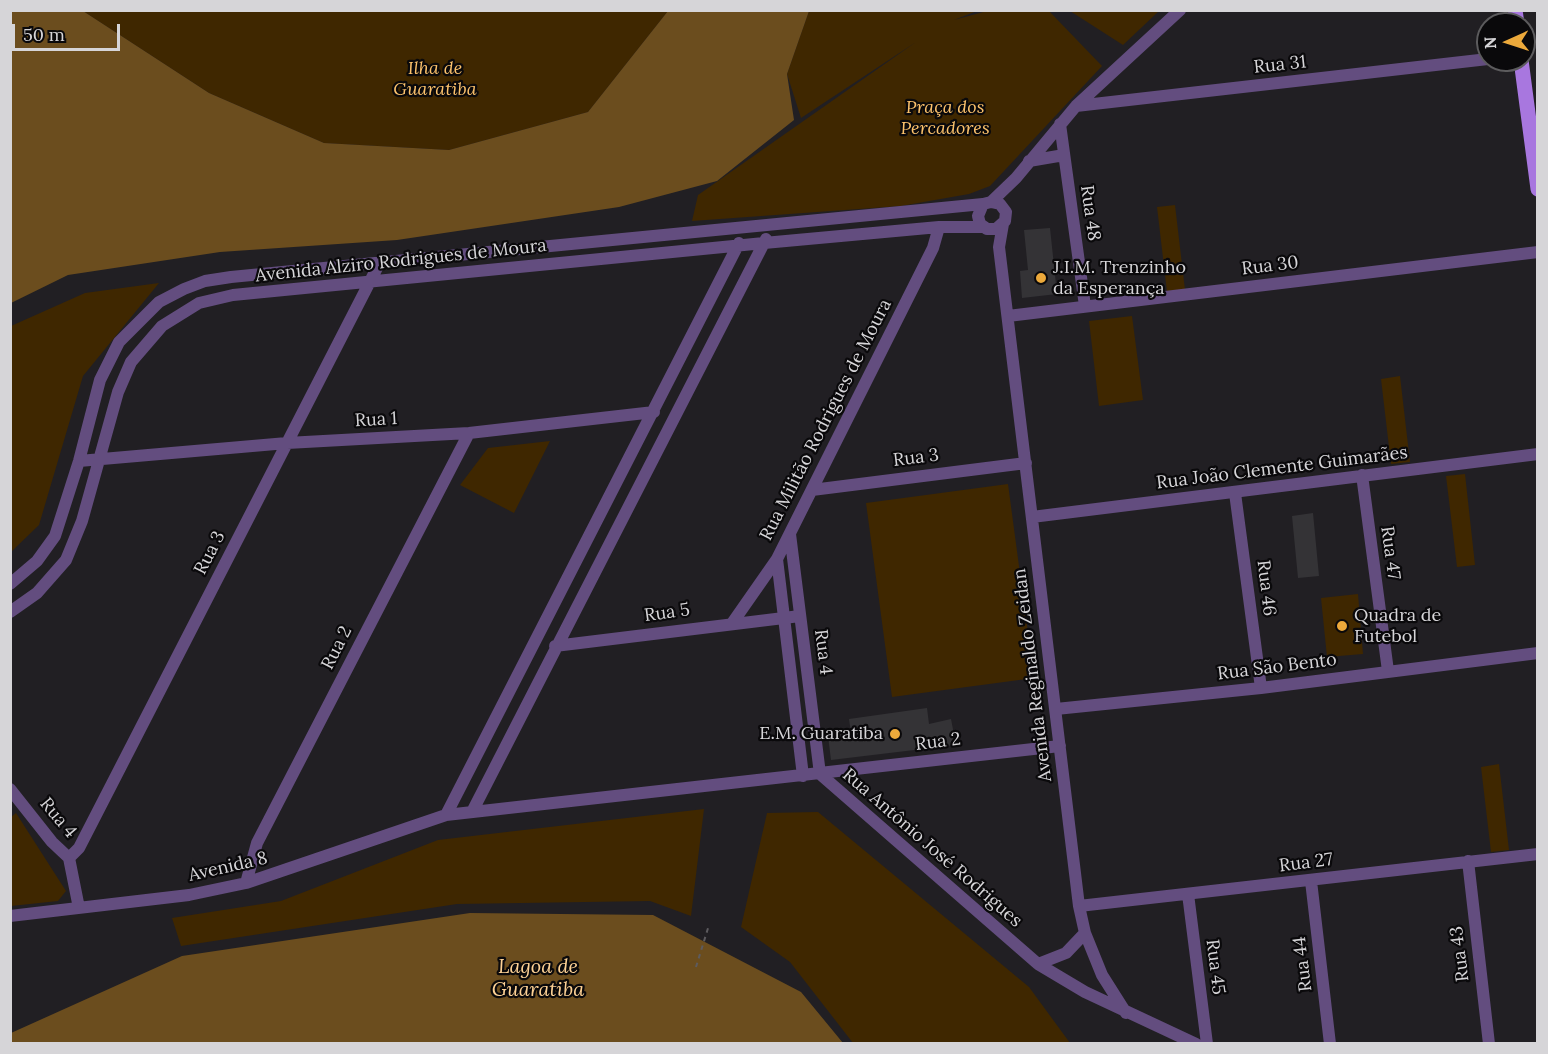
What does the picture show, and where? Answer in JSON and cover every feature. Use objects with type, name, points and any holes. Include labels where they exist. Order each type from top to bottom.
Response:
[{"type":"main road","points":[[1523,72],[1538,189]]},
{"type":"street","name":"Avenida Reginaldo Zeidan","points":[[987,203],[1016,178],[1076,106],[1180,10]]},
{"type":"street","name":"Rua 31","points":[[1076,106],[1476,60]]},
{"type":"street","name":"Rua 48","points":[[1060,124],[1085,306]]},
{"type":"street","points":[[1029,161],[1064,155]]},
{"type":"street","name":"Avenida Reginaldo Zeidan","points":[[1016,178],[1004,218],[999,247],[1079,906],[1085,933],[1106,982],[1126,1013]]},
{"type":"street","points":[[987,203],[1000,204],[1004,218],[996,230],[985,228],[978,216],[987,203]]},
{"type":"street","name":"Avenida Alziro Rodrigues de Moura","points":[[10,584],[37,561],[55,536],[80,461],[100,380],[119,342],[159,302],[205,281],[987,203]]},
{"type":"street","points":[[923,210],[925,229]]},
{"type":"street","points":[[472,812],[555,646],[773,226]]},
{"type":"street","name":"Avenida Alziro Rodrigues de Moura","points":[[10,612],[37,593],[66,560],[82,521],[124,375],[141,348],[171,318],[199,303],[232,295],[764,243],[939,227],[985,228]]},
{"type":"street","name":"Rua Militão Rodrigues de Moura","points":[[733,622],[777,559],[933,248],[939,227]]},
{"type":"street","points":[[446,815],[654,412],[745,228]]},
{"type":"street","name":"Avenida Reginaldo Zeidan","points":[[985,228],[999,247]]},
{"type":"street","points":[[699,250],[703,230]]},
{"type":"street","name":"Rua 30","points":[[1008,316],[1538,252]]},
{"type":"street","name":"Rua 3","points":[[69,858],[79,848],[380,262]]},
{"type":"street","name":"Rua 1","points":[[80,461],[287,443],[469,433],[654,412]]},
{"type":"street","name":"Rua 2","points":[[246,883],[257,843],[469,433]]},
{"type":"street","name":"Rua João Clemente Guimarães","points":[[1032,517],[1538,454]]},
{"type":"street","name":"Rua 3","points":[[812,490],[1026,463]]},
{"type":"street","name":"Rua 47","points":[[1362,475],[1388,671]]},
{"type":"street","name":"Rua 46","points":[[1235,493],[1261,688]]},
{"type":"street","name":"Rua 4","points":[[790,534],[820,774]]},
{"type":"street","name":"Rua 4","points":[[777,559],[802,776]]},
{"type":"street","name":"Rua 5","points":[[555,646],[733,622],[800,616]]},
{"type":"street","name":"Rua São Bento","points":[[1056,709],[1261,688],[1538,653]]},
{"type":"street","name":"Rua 2","points":[[820,774],[1059,746]]},
{"type":"street","name":"Rua Antônio José Rodrigues","points":[[446,815],[820,774],[1038,964],[1126,1013]]},
{"type":"street","name":"Rua 4","points":[[10,789],[52,842],[69,858],[79,908]]},
{"type":"street","name":"Avenida 8","points":[[10,916],[189,895],[246,883],[446,815]]},
{"type":"street","name":"Rua 27","points":[[1079,906],[1538,854]]},
{"type":"street","name":"Rua 43","points":[[1468,861],[1489,1044]]},
{"type":"street","name":"Rua 44","points":[[1311,881],[1330,1044]]},
{"type":"street","name":"Rua 45","points":[[1188,894],[1207,1044]]},
{"type":"street","points":[[1038,964],[1066,953],[1085,933]]},
{"type":"street","points":[[1126,1013],[1196,1044]]},
{"type":"path","points":[[696,967],[709,925]]},
{"type":"green space","name":"Ilha de Guaratiba","points":[[83,11],[668,11],[588,112],[449,150],[324,143],[209,93]]},
{"type":"green space","name":"Praça dos Percadores","points":[[809,11],[977,11],[954,20],[987,11],[1049,11],[1102,66],[990,186],[969,194],[901,206],[692,221],[698,195],[916,42],[801,118],[787,74]]},
{"type":"green space","points":[[1070,11],[1159,11],[1123,45]]},
{"type":"green space","points":[[1175,205],[1185,290],[1167,292],[1157,207]]},
{"type":"green space","points":[[159,283],[83,376],[39,525],[11,552],[11,326],[85,293]]},
{"type":"green space","points":[[1132,316],[1143,400],[1099,406],[1089,321]]},
{"type":"green space","points":[[1400,376],[1410,462],[1391,464],[1381,379]]},
{"type":"green space","points":[[550,441],[514,513],[460,485],[488,448]]},
{"type":"green space","points":[[1465,474],[1475,565],[1457,567],[1446,476]]},
{"type":"green space","points":[[1008,484],[1034,678],[892,697],[866,503]]},
{"type":"green space","name":"Quadra de Futebol","points":[[1358,594],[1363,654],[1327,657],[1321,598]]},
{"type":"green space","points":[[1499,764],[1509,850],[1491,852],[1481,767]]},
{"type":"green space","points":[[704,809],[691,916],[650,901],[457,904],[181,946],[172,918],[281,901],[438,840]]},
{"type":"green space","points":[[818,812],[1029,987],[1070,1043],[853,1043],[790,962],[741,927],[767,813]]},
{"type":"green space","points":[[16,813],[66,891],[58,901],[11,906],[11,817]]},
{"type":"water","points":[[11,10],[83,11],[209,93],[324,143],[449,150],[588,112],[668,11],[809,11],[787,74],[794,120],[717,181],[619,207],[397,240],[220,252],[68,275],[11,303]]},
{"type":"water","name":"Lagoa de Guaratiba","points":[[470,913],[653,915],[801,992],[843,1043],[11,1043],[11,1033],[182,956]]},
{"type":"building","points":[[1050,228],[1057,294],[1022,298],[1020,271],[1028,270],[1024,230]]},
{"type":"building","points":[[1313,513],[1319,576],[1298,578],[1292,516]]},
{"type":"building","points":[[927,708],[929,724],[951,719],[956,745],[831,760],[828,736],[851,733],[849,719]]},
{"type":"place","name":"J.I.M. Trenzinho da Esperança","points":[[1041,278]]},
{"type":"place","name":"Quadra de Futebol","points":[[1342,626]]},
{"type":"place","name":"E.M. Guaratiba","points":[[895,734]]}]
